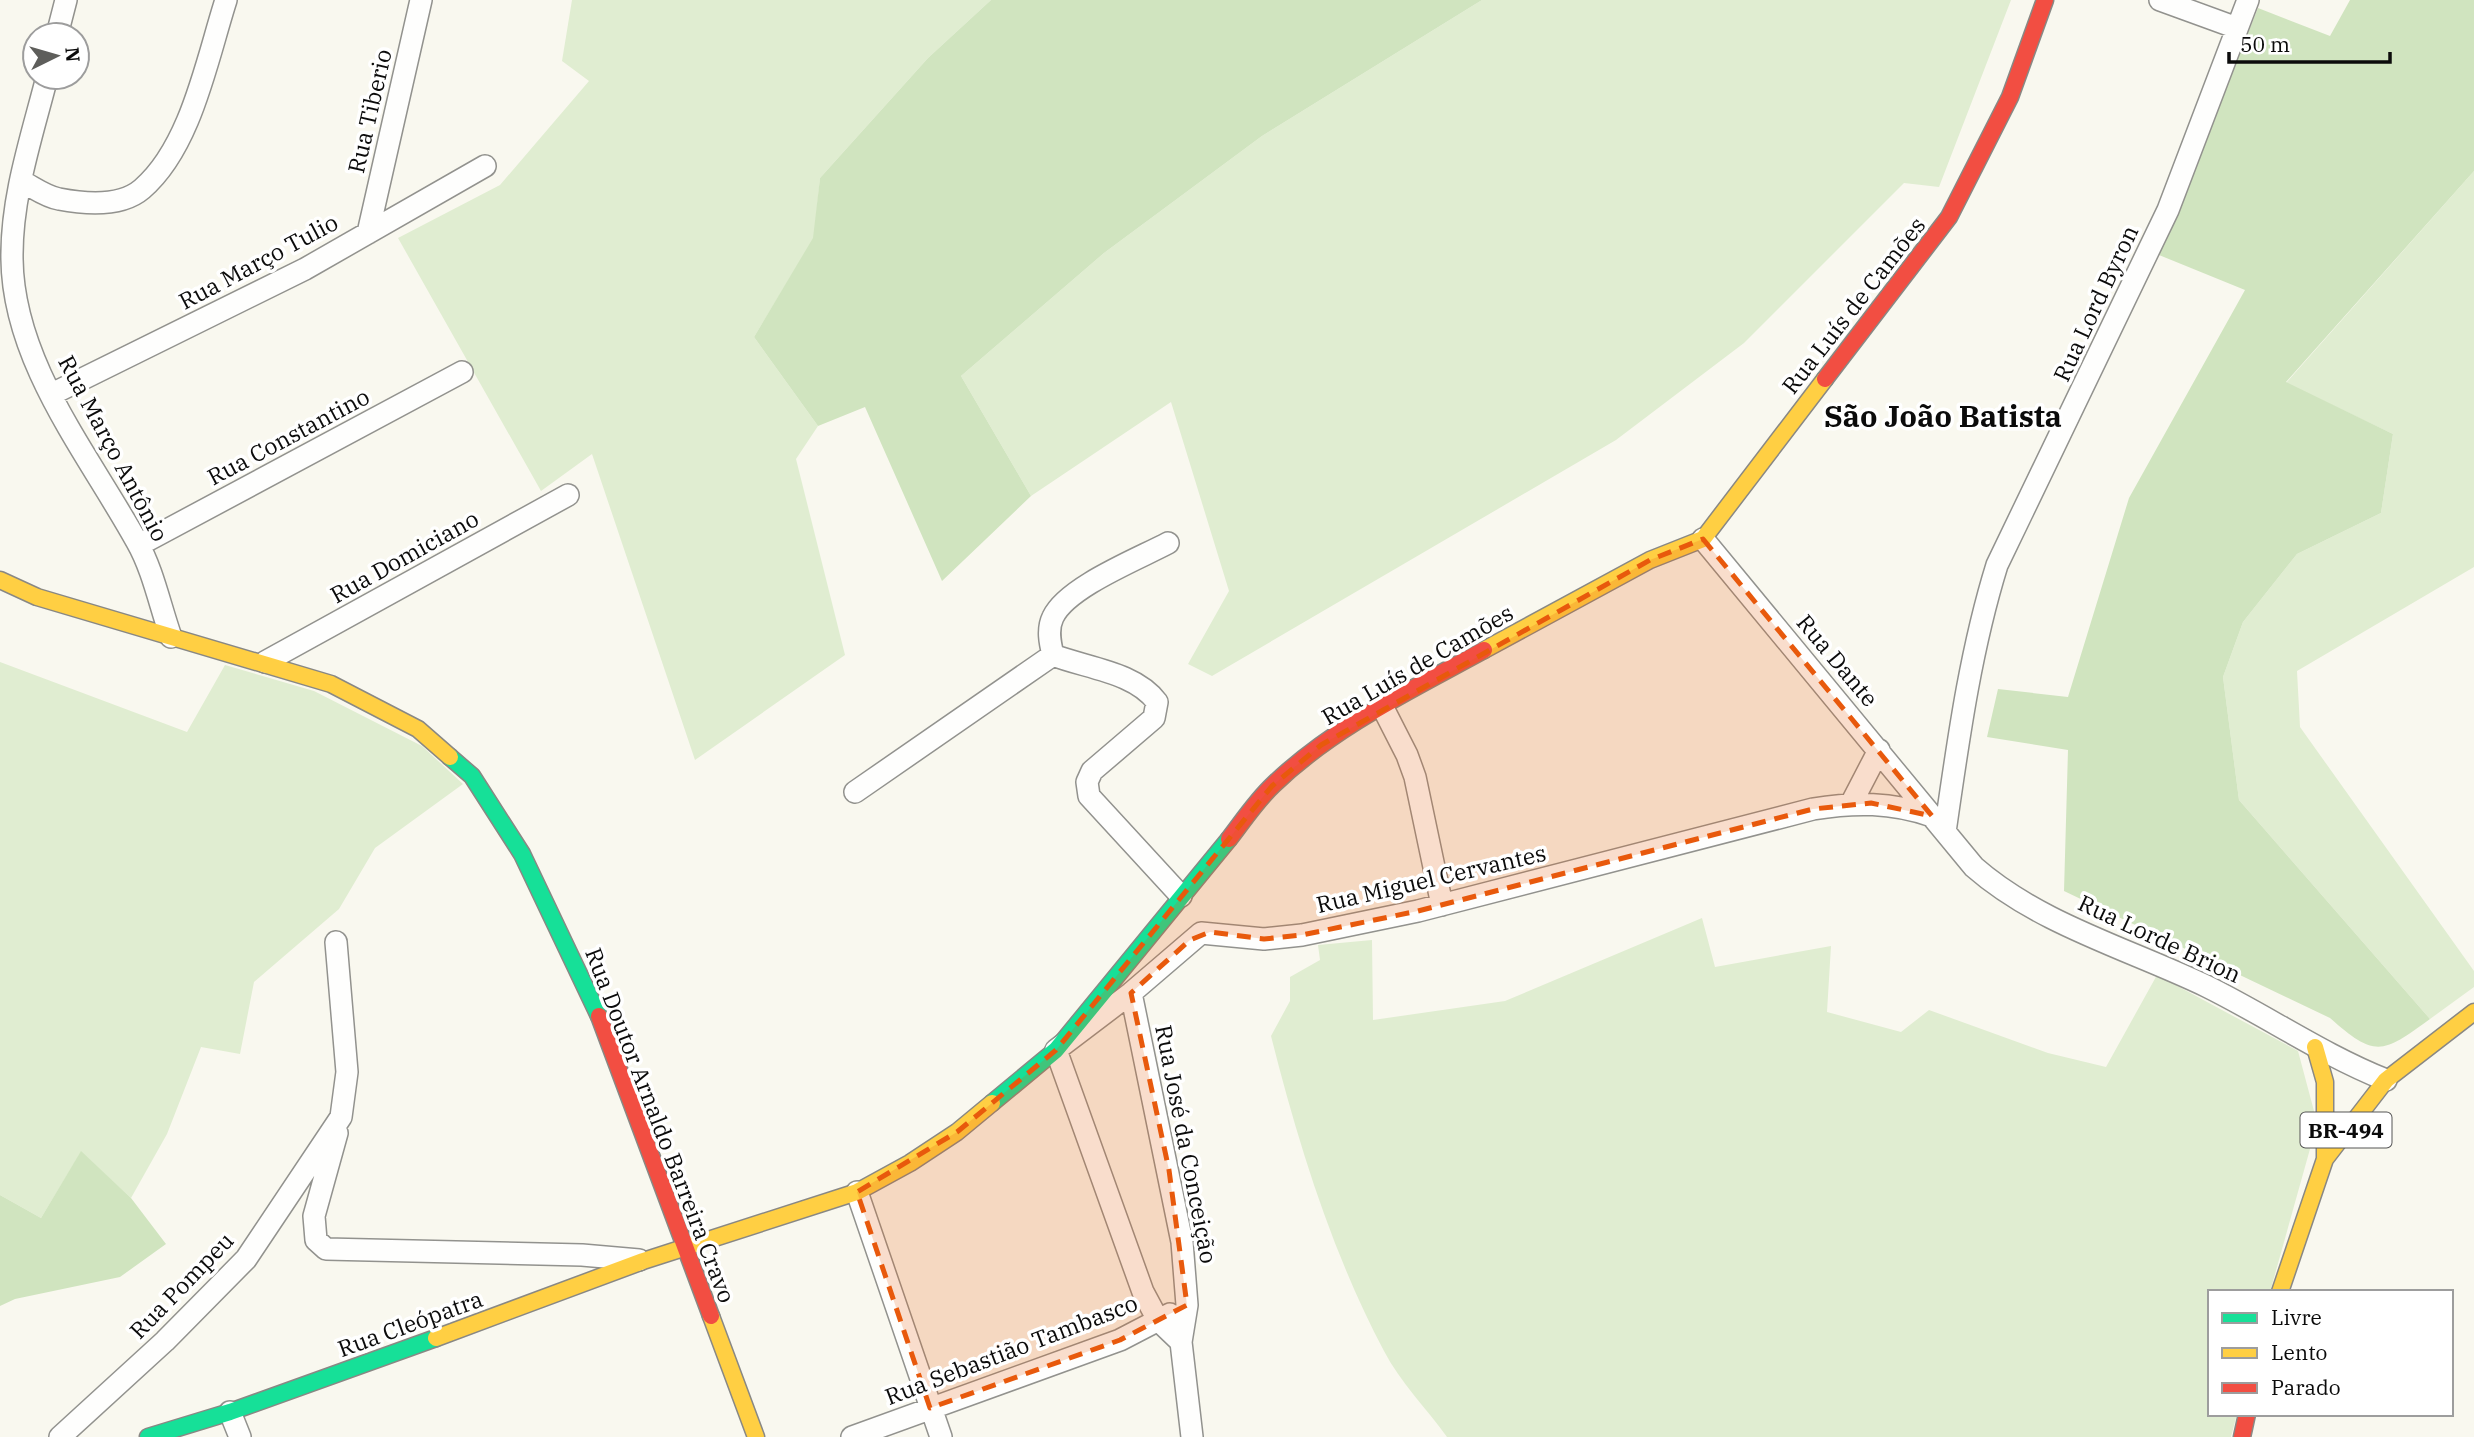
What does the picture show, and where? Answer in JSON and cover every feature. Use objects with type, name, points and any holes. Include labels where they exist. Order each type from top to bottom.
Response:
[{"type":"main road","name":"Rua Luís de Camões","points":[[686,1249],[857,1192],[910,1163],[957,1132],[1056,1050],[1272,786],[1321,745],[1382,706],[1650,560],[1703,539],[1949,217],[2010,97],[2045,0]]},
{"type":"main road","name":"Rua Doutor Arnaldo Barreira Cravo","points":[[0,580],[37,597],[265,662],[331,684],[418,729],[472,776],[522,854],[593,999],[756,1437]]},
{"type":"main road","name":"BR-494","points":[[2281,1290],[2325,1159],[2386,1080],[2474,1012]]},
{"type":"main road","points":[[2315,1048],[2325,1082],[2325,1159]]},
{"type":"main road","name":"Rua Cleópatra","points":[[148,1437],[230,1412],[581,1286],[643,1261],[686,1249]]},
{"type":"main road","points":[[2242,1437],[2247,1416]]},
{"type":"street","points":[[61,21],[66,0]]},
{"type":"street","points":[[21,181],[57,199],[103,204],[141,191],[167,161],[185,127],[226,0]]},
{"type":"street","name":"Rua Tiberio","points":[[368,233],[421,0]]},
{"type":"street","points":[[2160,0],[2237,29]]},
{"type":"street","name":"Rua Lord Byron","points":[[1938,824],[1983,612],[1997,565],[2168,210],[2248,0]]},
{"type":"street","name":"Rua Março Antônio","points":[[44,91],[21,181],[12,260],[19,308],[32,351],[51,394],[139,545],[171,637]]},
{"type":"street","name":"Rua Março Tulio","points":[[51,394],[211,317],[368,233],[485,166]]},
{"type":"street","name":"Rua Constantino","points":[[139,545],[462,372]]},
{"type":"street","name":"Rua Domiciano","points":[[265,662],[568,495]]},
{"type":"street","name":"Rua Dante","points":[[1703,539],[1938,824]]},
{"type":"street","points":[[1053,655],[1049,636],[1052,617],[1066,600],[1168,543]]},
{"type":"street","points":[[855,792],[1053,655]]},
{"type":"street","points":[[1053,655],[1135,682],[1148,689],[1157,702],[1154,718],[1092,771],[1087,782],[1089,796],[1181,896]]},
{"type":"street","points":[[1382,706],[1408,755],[1415,777],[1442,905]]},
{"type":"street","points":[[1852,803],[1879,750]]},
{"type":"street","name":"Rua Miguel Cervantes","points":[[1056,1050],[1131,993],[1201,933],[1264,939],[1302,935],[1442,905],[1813,809],[1852,803],[1902,808],[1938,824]]},
{"type":"street","name":"Rua Lorde Brion","points":[[1938,824],[1973,867],[2011,895],[2205,986],[2268,1018],[2315,1048],[2386,1080]]},
{"type":"street","name":"Rua Pompeu","points":[[336,942],[347,1072],[341,1117],[314,1216],[316,1240],[326,1249],[542,1254],[643,1261]]},
{"type":"street","name":"Rua José da Conceição","points":[[1131,993],[1176,1206],[1185,1266],[1186,1305],[1181,1342],[1192,1437]]},
{"type":"street","points":[[1056,1050],[1129,1261],[1158,1320],[1181,1342]]},
{"type":"street","name":"Rua Pompeu","points":[[60,1437],[166,1342],[246,1259],[341,1117]]},
{"type":"street","points":[[857,1192],[941,1437]]},
{"type":"street","points":[[542,1254],[562,1267],[581,1286]]},
{"type":"street","name":"Rua Sebastião Tambasco","points":[[852,1437],[1120,1340],[1186,1305]]},
{"type":"street","points":[[230,1412],[240,1437]]},
{"type":"highlighted area","points":[[1703,539],[1932,816],[1871,803],[1813,809],[1418,911],[1302,935],[1264,939],[1210,932],[1190,940],[1131,993],[1169,1170],[1187,1305],[1120,1340],[930,1408],[857,1192],[957,1132],[1056,1050],[1272,786],[1321,745],[1650,560]]},
{"type":"green space","points":[[572,0],[991,0],[928,58],[820,178],[814,238],[754,337],[818,426],[796,459],[845,655],[695,760],[592,454],[541,491],[398,238],[500,185],[589,81],[562,61]]},
{"type":"green space","points":[[991,0],[1482,0],[1262,136],[1104,253],[961,376],[1031,496],[942,581],[865,407],[818,426],[754,337],[813,238],[820,178],[928,58]]},
{"type":"green space","points":[[1482,0],[2011,0],[1939,187],[1904,183],[1744,343],[1616,440],[1212,676],[1188,664],[1229,591],[1171,402],[1031,496],[961,376],[1104,253],[1262,136]]},
{"type":"green space","points":[[2350,0],[2474,0],[2474,171],[2286,382],[2393,434],[2381,513],[2297,554],[2243,622],[2223,677],[2239,800],[2430,1019],[2401,1039],[2380,1047],[2358,1040],[2330,1018],[2064,891],[2068,750],[1987,737],[1998,689],[2068,697],[2129,498],[2245,290],[2159,255],[2258,8],[2330,36]]},
{"type":"green space","points":[[2474,171],[2474,567],[2297,671],[2300,727],[2474,971],[2474,987],[2430,1019],[2239,800],[2223,677],[2243,622],[2297,554],[2381,513],[2393,434],[2286,383]]},
{"type":"green space","points":[[0,662],[187,732],[225,665],[314,691],[422,746],[463,784],[375,848],[339,909],[254,982],[240,1054],[201,1047],[167,1134],[131,1198],[81,1152],[41,1218],[0,1195]]},
{"type":"green space","points":[[1702,918],[1715,967],[1831,946],[1827,1012],[1901,1032],[1929,1010],[2048,1053],[2106,1067],[2157,975],[2298,1051],[2314,1111],[2310,1149],[2271,1290],[2208,1290],[2208,1416],[2236,1416],[2231,1437],[1447,1437],[1390,1362],[1365,1314],[1318,1197],[1271,1036],[1290,1001],[1290,977],[1320,960],[1318,945],[1372,940],[1373,1020],[1505,1001]]},
{"type":"green space","points":[[81,1151],[131,1198],[166,1244],[120,1277],[15,1299],[0,1306],[0,1195],[41,1218]]},
{"type":"traffic: fast","points":[[450,757],[472,776],[522,854],[599,1016]]},
{"type":"traffic: fast","points":[[992,1103],[1056,1050],[1229,839]]},
{"type":"traffic: fast","points":[[148,1437],[230,1412],[436,1338]]},
{"type":"traffic: slow","points":[[1484,650],[1650,560],[1703,539],[1825,379]]},
{"type":"traffic: slow","points":[[0,580],[37,597],[331,684],[418,729],[450,757]]},
{"type":"traffic: slow","points":[[2281,1290],[2325,1159],[2386,1080],[2474,1012]]},
{"type":"traffic: slow","points":[[2315,1047],[2325,1082],[2325,1159]]},
{"type":"traffic: slow","points":[[436,1338],[643,1261],[857,1192],[910,1163],[957,1132],[992,1103]]},
{"type":"traffic: slow","points":[[711,1316],[756,1437]]},
{"type":"traffic: jam","points":[[1825,379],[1949,217],[2010,97],[2045,0]]},
{"type":"traffic: jam","points":[[1229,839],[1267,791],[1321,745],[1401,695],[1484,650]]},
{"type":"traffic: jam","points":[[599,1016],[711,1316]]},
{"type":"traffic: jam","points":[[2242,1437],[2247,1416]]},
{"type":"district","name":"São João Batista","points":[[1943,415]]}]
